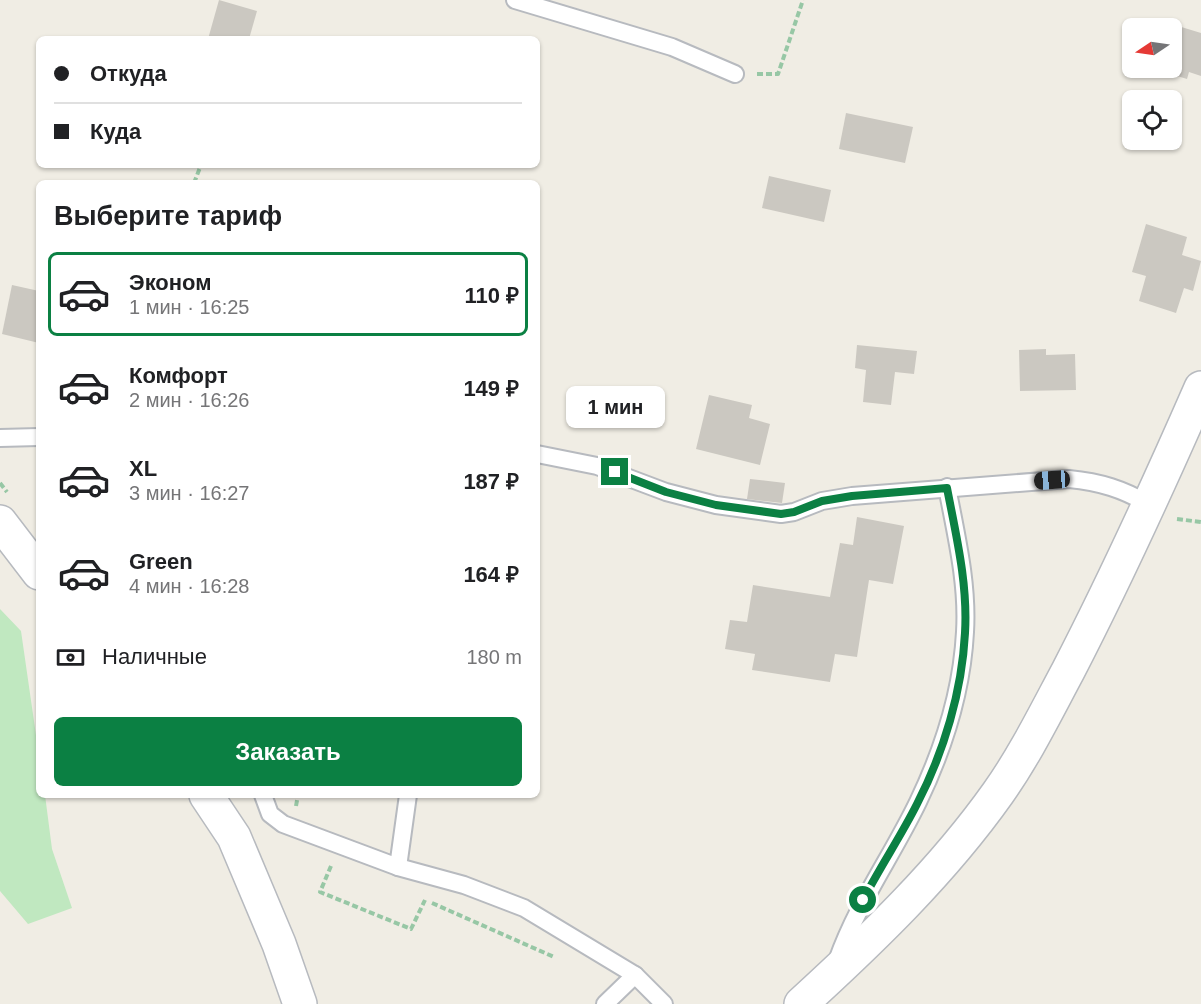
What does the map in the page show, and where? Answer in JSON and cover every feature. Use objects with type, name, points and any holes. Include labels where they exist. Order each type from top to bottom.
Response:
[{"type":"street","points":[[801,1004],[901,910],[943,864],[999,792],[1085,639],[1150,505],[1201,388]]},
{"type":"street","points":[[0,522],[36,569]]},
{"type":"street","points":[[208,798],[234,837],[279,944],[300,1004]]},
{"type":"lane","points":[[515,0],[672,47],[735,74]]},
{"type":"lane","points":[[0,438],[36,437]]},
{"type":"lane","points":[[540,455],[597,466],[666,492],[716,505],[781,514],[794,512],[822,501],[852,496],[1069,479],[1100,482],[1123,489],[1150,505]]},
{"type":"lane","points":[[832,976],[848,930],[918,803],[940,750],[957,694],[965,632],[964,589],[960,552],[947,488]]},
{"type":"lane","points":[[264,798],[270,814],[283,824],[398,867],[464,885],[524,908],[635,975],[664,1004]]},
{"type":"lane","points":[[398,867],[408,798]]},
{"type":"lane","points":[[605,1004],[635,975]]},
{"type":"path","points":[[735,74],[778,74],[803,0]]},
{"type":"path","points":[[335,858],[320,892],[411,929],[423,899],[556,957]]},
{"type":"green space","points":[[0,609],[21,631],[36,735],[36,798],[45,798],[52,849],[72,908],[28,924],[0,891]]},
{"type":"building","points":[[219,0],[257,11],[250,36],[209,36]]},
{"type":"building","points":[[1182,27],[1201,33],[1201,76],[1189,72],[1187,79],[1182,77]]},
{"type":"building","points":[[846,113],[913,127],[905,163],[839,149]]},
{"type":"building","points":[[769,176],[831,190],[824,222],[762,208]]},
{"type":"building","points":[[1146,224],[1187,237],[1182,255],[1201,261],[1193,291],[1184,288],[1176,313],[1139,301],[1146,276],[1132,272]]},
{"type":"building","points":[[12,285],[36,290],[36,342],[2,334]]},
{"type":"building","points":[[857,345],[917,351],[914,374],[895,372],[891,405],[863,402],[866,370],[855,368]]},
{"type":"building","points":[[1046,349],[1046,355],[1075,354],[1076,390],[1020,391],[1019,350]]},
{"type":"building","points":[[709,395],[752,405],[749,418],[770,424],[760,465],[696,449]]},
{"type":"building","points":[[750,479],[785,483],[782,503],[747,499]]},
{"type":"building","points":[[857,517],[904,526],[893,584],[869,580],[857,657],[835,654],[830,682],[752,670],[755,654],[725,649],[730,620],[747,622],[753,585],[830,597],[840,543],[853,545]]},
{"type":"route","points":[[615,472],[666,492],[716,505],[781,514],[794,512],[822,501],[852,496],[947,488],[960,552],[964,589],[965,632],[957,694],[940,750],[918,803],[863,900]]}]
